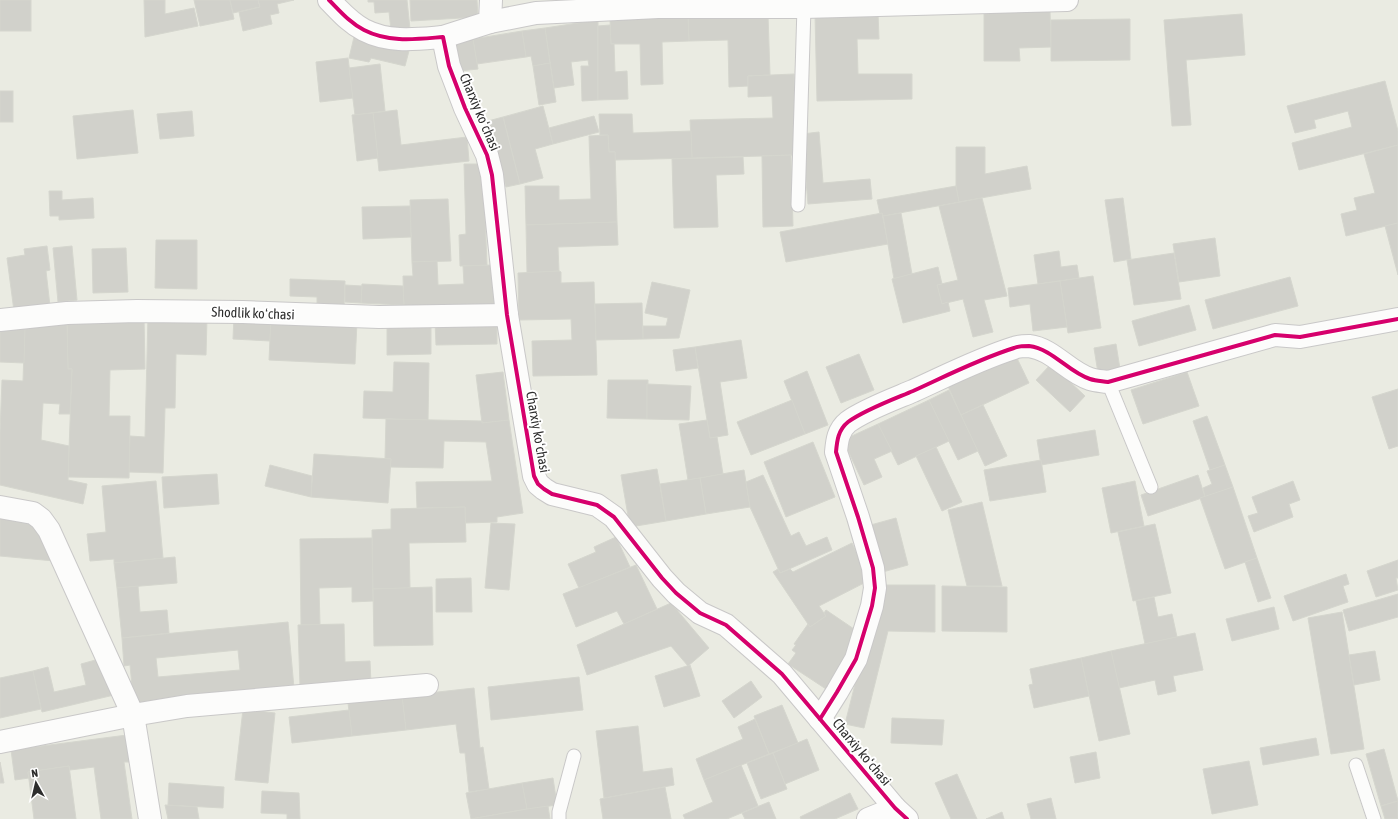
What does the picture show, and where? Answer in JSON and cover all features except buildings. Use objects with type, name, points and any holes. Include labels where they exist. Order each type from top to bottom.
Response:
[{"type":"street","points":[[329,0],[350,20],[365,30],[386,37],[406,39],[443,37],[490,22],[536,13],[658,7],[804,7],[839,3],[1067,0]]},
{"type":"street","points":[[490,22],[491,0]]},
{"type":"street","name":"Charxiy koʻchasi","points":[[443,37],[449,66],[465,108],[487,155],[493,183],[507,315],[534,476],[538,484],[552,494],[597,505],[614,516],[662,578],[676,593],[700,613],[726,625],[782,674],[901,814]]},
{"type":"street","name":"Shodlik koʻchasi","points":[[0,320],[67,313],[137,311],[243,312],[379,317],[507,315]]},
{"type":"street","points":[[820,719],[838,692],[856,659],[872,606],[875,588],[873,568],[858,517],[836,452],[840,432],[847,423],[872,409],[992,356],[1016,347],[1028,346],[1036,348],[1048,353],[1090,379],[1108,382],[1275,336],[1300,337],[1398,319]]},
{"type":"street","points":[[0,507],[33,513],[41,519],[49,530],[133,715],[150,819]]},
{"type":"street","points":[[0,742],[133,715],[186,706],[428,685]]},
{"type":"street","points":[[868,819],[901,814]]},
{"type":"lane","points":[[798,205],[804,7]]},
{"type":"lane","points":[[1108,382],[1151,487]]},
{"type":"lane","points":[[559,819],[574,756]]},
{"type":"lane","points":[[1356,765],[1374,819]]},
{"type":"cycle path","points":[[329,0],[354,24],[364,30],[383,37],[403,39],[443,37],[449,66],[465,108],[487,155],[492,175],[507,315],[534,476],[538,484],[552,494],[597,505],[614,517],[662,578],[676,593],[700,613],[726,625],[782,674],[895,808],[907,819]]},
{"type":"cycle path","points":[[820,719],[856,659],[872,606],[875,588],[873,568],[858,517],[836,452],[840,432],[848,422],[888,401],[988,357],[1019,346],[1029,346],[1046,351],[1082,376],[1092,380],[1108,382],[1275,335],[1300,337],[1398,319]]}]
